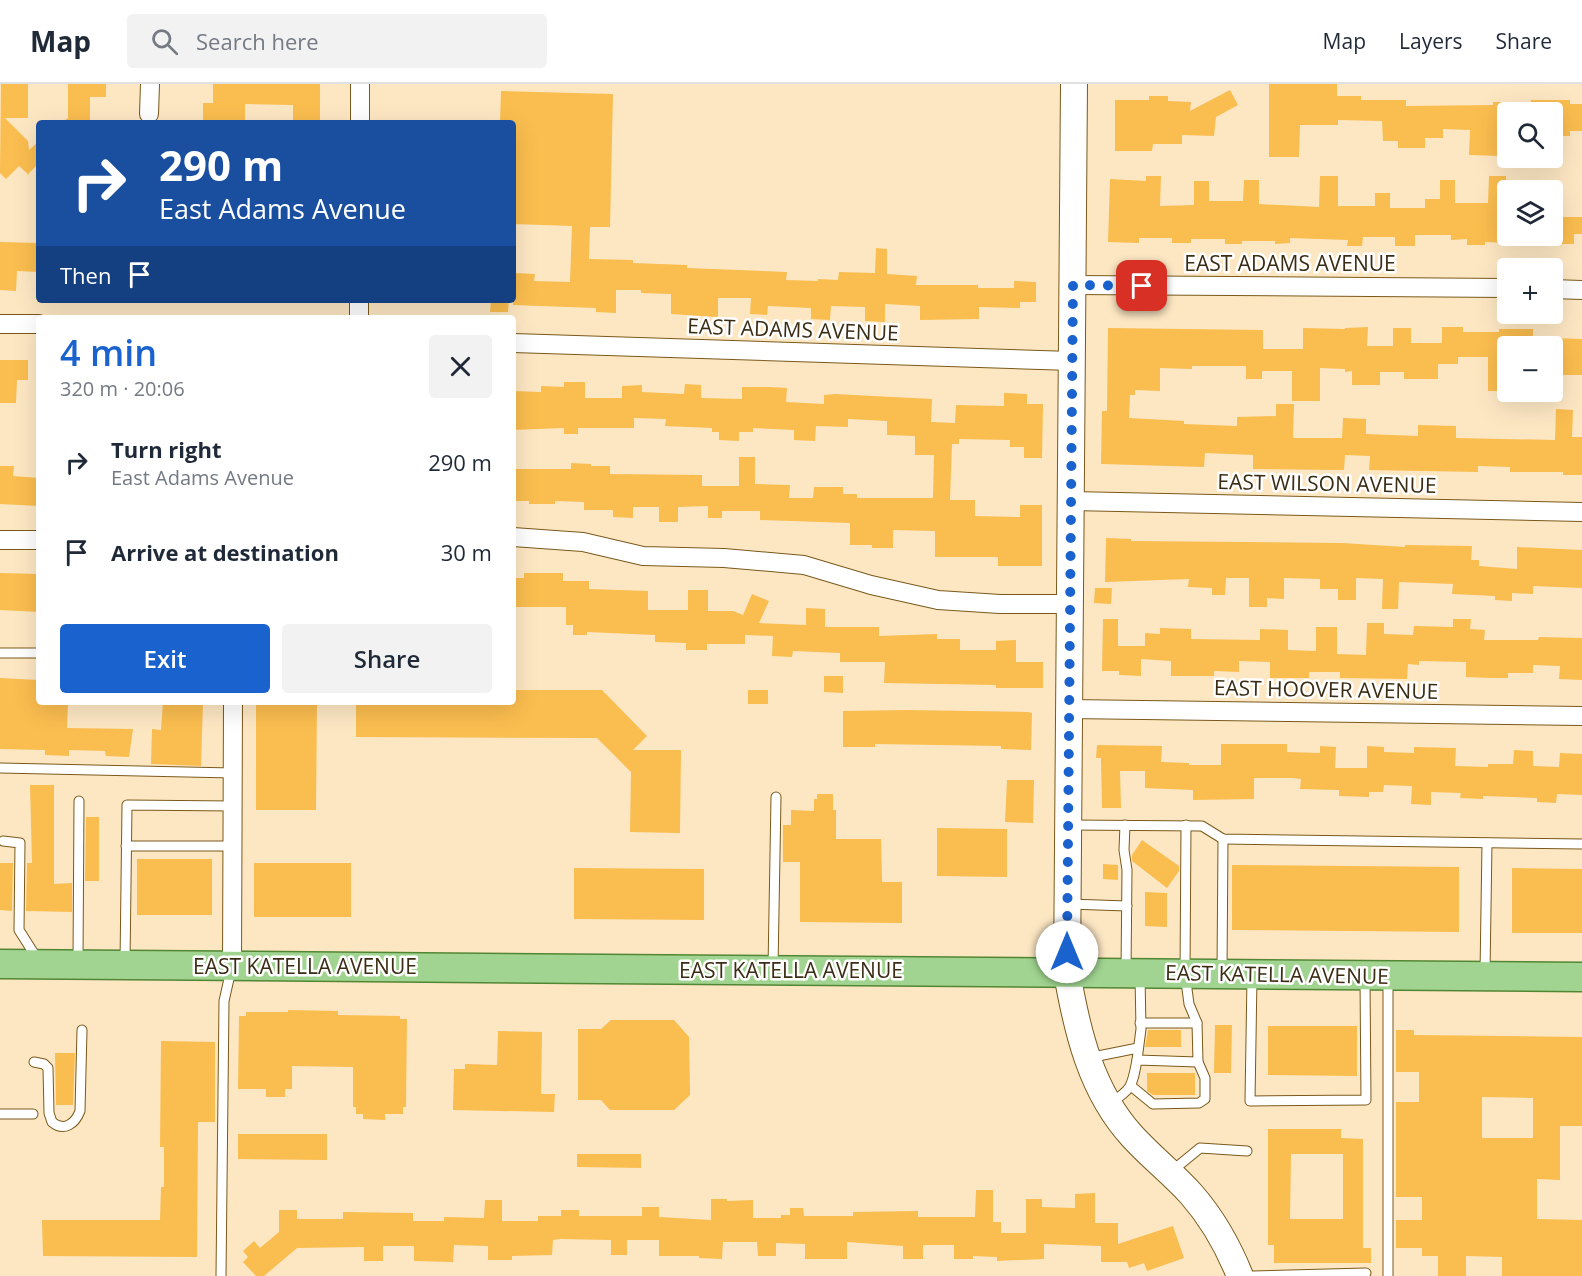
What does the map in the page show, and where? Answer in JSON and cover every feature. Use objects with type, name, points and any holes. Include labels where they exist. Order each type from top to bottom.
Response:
[{"type":"main road","name":"EAST KATELLA AVENUE","points":[[0,964],[1582,977]]},
{"type":"street","points":[[149,114],[150,84]]},
{"type":"street","points":[[360,84],[360,120]]},
{"type":"street","points":[[1074,84],[1067,973],[1074,1016],[1087,1059],[1099,1087],[1131,1136],[1190,1193],[1217,1227],[1240,1276]]},
{"type":"street","name":"EAST ADAMS AVENUE","points":[[1073,285],[1497,288]]},
{"type":"street","points":[[1563,289],[1582,290]]},
{"type":"street","points":[[0,324],[36,324]]},
{"type":"street","name":"EAST ADAMS AVENUE","points":[[516,344],[1072,361]]},
{"type":"street","name":"EAST WILSON AVENUE","points":[[1071,501],[1582,512]]},
{"type":"street","points":[[516,537],[583,542],[643,556],[724,558],[804,565],[871,585],[938,600],[1000,604],[1070,604]]},
{"type":"street","points":[[0,540],[36,540]]},
{"type":"street","points":[[232,966],[233,705]]},
{"type":"street","name":"EAST HOOVER AVENUE","points":[[1069,709],[1582,716]]},
{"type":"lane","points":[[0,653],[36,653]]},
{"type":"lane","points":[[0,768],[232,773]]},
{"type":"lane","points":[[773,970],[776,797]]},
{"type":"lane","points":[[78,964],[79,801]]},
{"type":"lane","points":[[124,965],[127,805],[232,806]]},
{"type":"lane","points":[[1068,825],[1202,825],[1223,839],[1582,844]]},
{"type":"lane","points":[[1109,1104],[1127,1092],[1131,1086],[1137,1060],[1140,1023],[1127,906],[1125,825]]},
{"type":"lane","points":[[1131,1086],[1153,1104],[1200,1103],[1205,1099],[1205,1078],[1198,1062],[1197,1023],[1189,1004],[1185,974],[1186,825]]},
{"type":"lane","points":[[1222,974],[1223,839]]},
{"type":"lane","points":[[3,841],[20,843],[19,930],[41,964]]},
{"type":"lane","points":[[1485,976],[1487,843]]},
{"type":"lane","points":[[126,846],[232,846]]},
{"type":"lane","points":[[1067,903],[1127,906]]},
{"type":"lane","points":[[221,1276],[224,1001],[232,966]]},
{"type":"lane","points":[[1252,975],[1250,1101],[1366,1100],[1377,976]]},
{"type":"lane","points":[[1377,976],[1388,1276]]},
{"type":"lane","points":[[1140,1023],[1197,1023]]},
{"type":"lane","points":[[34,1062],[44,1064],[48,1068],[49,1113],[52,1122],[62,1127],[68,1126],[78,1117],[81,1107],[82,1030]]},
{"type":"lane","points":[[1087,1059],[1138,1048]]},
{"type":"lane","points":[[1137,1060],[1198,1062]]},
{"type":"lane","points":[[0,1114],[33,1114]]},
{"type":"lane","points":[[1170,1173],[1200,1148],[1247,1151]]},
{"type":"lane","points":[[1253,1276],[1366,1273]]},
{"type":"building","points":[[1,84],[28,84],[28,118],[5,118],[28,141],[29,150],[36,144],[36,166],[29,175],[19,166],[6,179],[0,173]]},
{"type":"building","points":[[68,84],[106,84],[106,97],[90,97],[90,120],[66,120],[68,117]]},
{"type":"building","points":[[213,84],[320,84],[320,120],[293,120],[293,105],[245,104],[245,120],[203,120],[203,103],[213,103]]},
{"type":"building","points":[[1269,84],[1337,84],[1337,96],[1361,96],[1361,100],[1406,100],[1406,106],[1493,105],[1493,102],[1497,102],[1497,156],[1469,155],[1470,130],[1443,129],[1443,138],[1425,138],[1425,148],[1398,148],[1398,141],[1383,141],[1382,121],[1338,120],[1338,125],[1300,125],[1299,157],[1269,157]]},
{"type":"building","points":[[1230,90],[1238,105],[1216,117],[1214,136],[1182,135],[1182,144],[1153,144],[1152,151],[1115,151],[1115,100],[1149,100],[1149,96],[1168,96],[1168,101],[1191,102],[1190,111]]},
{"type":"building","points":[[501,91],[613,94],[610,227],[590,227],[589,259],[633,260],[633,263],[687,265],[687,268],[787,272],[786,280],[818,281],[818,279],[838,280],[839,272],[875,273],[876,248],[887,249],[887,274],[917,276],[916,285],[978,285],[978,288],[1014,288],[1014,281],[1036,282],[1036,302],[1020,302],[1020,308],[979,307],[979,319],[920,320],[920,306],[885,304],[885,322],[865,321],[865,307],[831,306],[830,320],[811,319],[811,308],[768,306],[767,315],[750,314],[751,298],[718,298],[718,317],[671,314],[671,294],[641,293],[641,290],[616,290],[616,313],[596,312],[596,308],[513,305],[516,303],[516,273],[535,274],[534,281],[570,282],[572,226],[516,224],[516,120],[500,120]]},
{"type":"building","points":[[1531,100],[1570,100],[1570,104],[1582,104],[1582,131],[1570,131],[1570,136],[1563,136],[1563,102],[1531,102]]},
{"type":"building","points":[[1146,176],[1161,176],[1160,206],[1194,205],[1194,181],[1209,181],[1209,201],[1243,201],[1244,180],[1259,180],[1259,204],[1319,207],[1320,176],[1338,176],[1338,206],[1375,206],[1375,193],[1390,193],[1390,208],[1425,208],[1425,199],[1440,199],[1440,180],[1455,180],[1455,203],[1488,203],[1489,176],[1506,176],[1506,180],[1497,180],[1497,243],[1485,242],[1485,245],[1467,245],[1467,239],[1451,240],[1451,235],[1415,235],[1415,246],[1395,246],[1395,237],[1363,237],[1362,246],[1347,246],[1348,240],[1290,238],[1290,243],[1275,244],[1275,241],[1242,241],[1242,244],[1225,244],[1225,239],[1191,239],[1191,243],[1172,243],[1172,238],[1139,238],[1139,243],[1108,242],[1110,179],[1146,181]]},
{"type":"building","points":[[1563,217],[1582,217],[1582,234],[1574,234],[1574,244],[1563,244]]},
{"type":"building","points":[[0,242],[36,243],[36,272],[17,271],[16,291],[0,290]]},
{"type":"building","points":[[491,303],[509,303],[508,312],[490,312]]},
{"type":"building","points":[[1368,327],[1367,346],[1393,346],[1393,328],[1411,328],[1411,343],[1442,343],[1442,327],[1463,327],[1463,332],[1533,329],[1533,336],[1497,336],[1497,391],[1488,391],[1488,357],[1458,357],[1458,364],[1438,364],[1438,379],[1404,379],[1404,372],[1380,372],[1380,385],[1352,385],[1352,371],[1320,368],[1320,401],[1292,401],[1292,371],[1262,371],[1262,379],[1246,379],[1246,366],[1160,368],[1160,391],[1135,390],[1135,395],[1130,395],[1129,418],[1184,421],[1184,424],[1237,426],[1237,417],[1276,416],[1276,404],[1294,404],[1293,438],[1342,438],[1343,418],[1366,419],[1366,434],[1418,436],[1418,425],[1456,426],[1456,438],[1555,440],[1556,409],[1573,410],[1572,437],[1582,437],[1582,475],[1563,475],[1563,472],[1510,472],[1510,467],[1478,466],[1478,472],[1369,470],[1370,456],[1345,455],[1344,470],[1253,469],[1253,455],[1205,453],[1204,467],[1101,464],[1102,411],[1107,411],[1108,328],[1263,330],[1263,349],[1303,349],[1303,328]]},
{"type":"building","points":[[1563,338],[1582,339],[1582,375],[1563,375]]},
{"type":"building","points":[[0,360],[28,360],[28,380],[17,380],[16,403],[0,403]]},
{"type":"building","points":[[564,382],[585,382],[585,398],[622,398],[622,386],[642,385],[642,392],[684,394],[685,384],[701,385],[701,398],[742,399],[742,387],[768,387],[787,388],[786,402],[824,404],[824,395],[835,394],[932,399],[931,422],[955,423],[956,405],[1004,406],[1004,393],[1027,394],[1027,404],[1043,404],[1042,458],[1024,458],[1024,447],[1010,447],[1010,440],[959,439],[959,444],[952,444],[950,500],[975,500],[975,516],[1020,517],[1020,505],[1042,505],[1042,566],[998,566],[998,557],[935,557],[935,531],[893,530],[893,548],[872,548],[872,545],[850,545],[850,523],[760,520],[760,511],[722,511],[722,518],[708,518],[708,506],[678,507],[678,522],[659,522],[659,507],[633,507],[633,518],[613,517],[613,510],[584,510],[584,502],[555,501],[555,504],[529,504],[529,501],[516,501],[516,469],[571,469],[571,463],[591,464],[591,466],[610,466],[610,474],[702,475],[702,486],[739,486],[739,457],[755,457],[755,484],[790,485],[789,498],[813,498],[814,487],[843,487],[843,494],[857,494],[857,498],[933,498],[934,455],[915,455],[915,436],[887,435],[887,421],[848,419],[848,427],[816,426],[815,441],[794,440],[794,430],[753,428],[753,432],[739,432],[739,441],[719,440],[719,432],[712,432],[712,428],[665,426],[666,419],[634,418],[634,428],[578,428],[578,434],[564,434],[564,428],[516,430],[516,391],[541,392],[541,386],[564,387]]},
{"type":"building","points":[[0,466],[14,466],[13,476],[36,478],[36,506],[0,504]]},
{"type":"building","points":[[1106,538],[1131,539],[1131,541],[1342,543],[1405,547],[1405,545],[1472,546],[1471,560],[1479,560],[1479,566],[1517,569],[1517,547],[1582,550],[1582,588],[1533,586],[1533,594],[1512,593],[1512,601],[1495,600],[1495,596],[1452,594],[1453,584],[1399,582],[1398,609],[1382,609],[1383,579],[1356,578],[1356,600],[1338,600],[1338,589],[1320,589],[1320,579],[1284,578],[1284,599],[1267,598],[1267,607],[1249,607],[1249,578],[1226,578],[1225,595],[1212,595],[1212,588],[1188,587],[1189,579],[1105,582]]},
{"type":"building","points":[[0,573],[36,574],[36,612],[0,610]]},
{"type":"building","points":[[524,573],[563,573],[563,581],[589,581],[589,589],[648,591],[648,610],[688,610],[688,590],[708,590],[708,611],[733,611],[743,615],[752,594],[769,601],[759,623],[806,625],[806,608],[825,609],[825,627],[879,627],[879,636],[937,634],[937,639],[960,639],[960,650],[996,650],[996,641],[1016,640],[1016,662],[1043,662],[1043,688],[884,683],[885,662],[840,662],[840,653],[793,651],[792,657],[772,656],[773,636],[745,635],[745,644],[707,644],[707,650],[686,650],[686,643],[655,642],[655,635],[587,632],[587,635],[573,635],[573,625],[566,625],[566,607],[516,607],[516,578],[524,578]]},
{"type":"building","points":[[1095,588],[1112,588],[1111,604],[1094,603]]},
{"type":"building","points":[[1103,619],[1118,619],[1118,646],[1145,646],[1145,633],[1160,634],[1160,628],[1191,629],[1191,639],[1260,640],[1260,629],[1288,630],[1288,650],[1316,651],[1316,627],[1337,627],[1337,654],[1366,655],[1367,623],[1384,623],[1384,634],[1413,635],[1414,626],[1453,627],[1453,619],[1471,619],[1470,629],[1485,630],[1484,640],[1538,640],[1539,637],[1582,638],[1582,680],[1559,679],[1560,666],[1533,665],[1533,673],[1508,673],[1508,678],[1491,678],[1466,677],[1466,662],[1419,661],[1419,665],[1408,664],[1407,679],[1340,678],[1340,672],[1309,672],[1309,678],[1270,678],[1270,662],[1239,661],[1239,672],[1214,671],[1214,676],[1171,676],[1171,661],[1141,659],[1141,676],[1119,675],[1119,671],[1102,671]]},
{"type":"building","points":[[824,676],[843,676],[843,693],[824,692]]},
{"type":"building","points":[[0,678],[36,680],[36,705],[68,705],[67,728],[133,729],[129,757],[106,756],[105,751],[69,750],[69,756],[45,755],[45,750],[0,749]]},
{"type":"building","points":[[516,690],[602,690],[647,736],[633,750],[681,750],[680,833],[630,832],[631,772],[597,738],[356,737],[356,705],[516,705]]},
{"type":"building","points":[[748,690],[768,690],[768,704],[748,704]]},
{"type":"building","points":[[163,705],[203,705],[201,766],[151,764],[152,729],[161,730]]},
{"type":"building","points":[[256,705],[317,705],[316,810],[256,810]]},
{"type":"building","points":[[843,711],[1032,713],[1031,750],[1001,749],[1001,746],[875,744],[875,747],[843,747]]},
{"type":"building","points":[[1221,744],[1287,744],[1287,752],[1320,753],[1320,746],[1336,747],[1335,768],[1367,768],[1367,746],[1384,747],[1384,752],[1414,753],[1414,747],[1456,748],[1455,766],[1488,767],[1488,764],[1513,764],[1514,750],[1533,751],[1533,766],[1559,767],[1560,753],[1582,754],[1582,795],[1557,794],[1556,803],[1537,802],[1537,798],[1483,796],[1483,799],[1460,798],[1461,793],[1431,792],[1431,805],[1411,804],[1412,786],[1384,785],[1383,792],[1369,792],[1369,797],[1339,796],[1339,790],[1300,789],[1301,779],[1254,778],[1254,799],[1193,800],[1193,790],[1145,788],[1145,771],[1120,771],[1121,808],[1102,808],[1101,758],[1096,758],[1097,745],[1162,746],[1161,762],[1221,765]]},
{"type":"building","points":[[1007,780],[1034,780],[1033,823],[1005,822]]},
{"type":"building","points":[[30,785],[54,785],[54,884],[72,883],[72,912],[26,911],[27,863],[32,863]]},
{"type":"building","points":[[817,794],[833,794],[833,810],[836,810],[836,839],[881,839],[882,882],[902,882],[902,923],[800,922],[800,862],[783,862],[783,825],[791,825],[791,810],[814,811],[814,799],[817,799]]},
{"type":"building","points":[[86,817],[99,817],[99,881],[85,881]]},
{"type":"building","points":[[937,828],[1007,829],[1007,877],[937,876]]},
{"type":"building","points":[[1142,840],[1179,866],[1179,871],[1167,888],[1132,861],[1132,855]]},
{"type":"building","points":[[137,859],[212,859],[212,915],[137,915]]},
{"type":"building","points":[[0,863],[13,863],[12,911],[0,910]]},
{"type":"building","points":[[254,863],[351,863],[351,917],[254,917]]},
{"type":"building","points":[[1103,864],[1118,865],[1118,880],[1103,879]]},
{"type":"building","points":[[1232,865],[1459,867],[1459,932],[1232,930]]},
{"type":"building","points":[[574,868],[704,869],[704,920],[574,919]]},
{"type":"building","points":[[1512,868],[1582,869],[1582,933],[1512,933]]},
{"type":"building","points":[[1145,892],[1167,893],[1167,927],[1145,926]]},
{"type":"building","points":[[288,1010],[338,1011],[338,1015],[400,1016],[400,1019],[407,1019],[406,1107],[403,1107],[403,1114],[385,1114],[385,1120],[363,1119],[363,1114],[356,1114],[356,1107],[353,1107],[353,1067],[292,1066],[292,1089],[285,1089],[285,1097],[266,1097],[266,1089],[238,1089],[239,1016],[246,1016],[246,1012],[288,1012]]},
{"type":"building","points":[[611,1020],[674,1020],[689,1037],[690,1095],[674,1110],[610,1110],[601,1100],[578,1100],[578,1029],[601,1029]]},
{"type":"building","points":[[1215,1025],[1232,1025],[1231,1073],[1214,1073]]},
{"type":"building","points":[[1268,1026],[1357,1026],[1357,1076],[1268,1075]]},
{"type":"building","points":[[1148,1030],[1181,1030],[1181,1047],[1145,1047]]},
{"type":"building","points":[[1396,1030],[1414,1030],[1414,1035],[1582,1037],[1582,1126],[1560,1126],[1560,1180],[1537,1179],[1537,1219],[1582,1220],[1582,1276],[1502,1276],[1502,1257],[1466,1256],[1466,1276],[1438,1276],[1438,1256],[1422,1256],[1422,1248],[1396,1248],[1396,1220],[1422,1220],[1422,1197],[1396,1197],[1396,1102],[1419,1102],[1419,1072],[1396,1072]],"holes":[[[1482,1097],[1533,1098],[1533,1138],[1482,1138]]]},
{"type":"building","points":[[498,1031],[542,1032],[541,1094],[555,1094],[554,1112],[453,1110],[454,1069],[465,1069],[465,1064],[497,1065]]},
{"type":"building","points":[[161,1041],[215,1042],[215,1122],[198,1122],[197,1257],[43,1256],[42,1220],[160,1220],[161,1187],[164,1187],[164,1147],[160,1147]]},
{"type":"building","points":[[55,1053],[75,1053],[73,1105],[56,1105]]},
{"type":"building","points":[[1147,1073],[1195,1073],[1195,1095],[1153,1095],[1147,1091]]},
{"type":"building","points":[[1268,1129],[1341,1129],[1341,1138],[1363,1139],[1363,1248],[1371,1248],[1371,1263],[1274,1263],[1274,1245],[1268,1245]],"holes":[[[1291,1154],[1343,1154],[1343,1219],[1290,1219]]]},
{"type":"building","points":[[238,1134],[327,1134],[327,1160],[238,1159]]},
{"type":"building","points":[[577,1154],[641,1154],[641,1168],[577,1167]]},
{"type":"building","points":[[976,1190],[993,1190],[993,1222],[1001,1222],[1001,1233],[1026,1233],[1026,1199],[1042,1199],[1042,1207],[1075,1208],[1075,1194],[1095,1193],[1095,1223],[1118,1223],[1118,1244],[1173,1226],[1184,1258],[1147,1271],[1144,1263],[1129,1268],[1127,1262],[1101,1262],[1101,1246],[1044,1244],[1044,1259],[997,1261],[997,1257],[973,1256],[973,1259],[954,1259],[954,1245],[923,1245],[923,1259],[903,1259],[903,1246],[847,1242],[847,1259],[805,1259],[805,1244],[776,1243],[776,1256],[758,1256],[757,1242],[723,1242],[722,1259],[699,1258],[699,1256],[659,1256],[659,1240],[627,1240],[627,1255],[611,1255],[611,1240],[560,1239],[553,1240],[552,1255],[512,1256],[512,1260],[488,1260],[488,1246],[454,1245],[453,1262],[414,1261],[414,1246],[383,1246],[383,1261],[364,1261],[364,1247],[297,1248],[264,1276],[256,1276],[243,1262],[248,1257],[243,1251],[254,1241],[260,1248],[279,1232],[279,1210],[297,1210],[297,1219],[343,1219],[343,1212],[413,1213],[413,1221],[444,1221],[444,1217],[484,1218],[485,1200],[502,1200],[502,1221],[538,1221],[538,1216],[561,1216],[561,1210],[579,1210],[579,1216],[642,1216],[642,1207],[659,1207],[659,1217],[711,1220],[711,1199],[727,1199],[727,1201],[753,1200],[753,1218],[781,1218],[781,1215],[790,1215],[790,1208],[803,1208],[804,1216],[853,1216],[853,1212],[918,1211],[918,1217],[975,1217]]},
{"type":"route","points":[[1067,952],[1073,285],[1142,286]]}]
